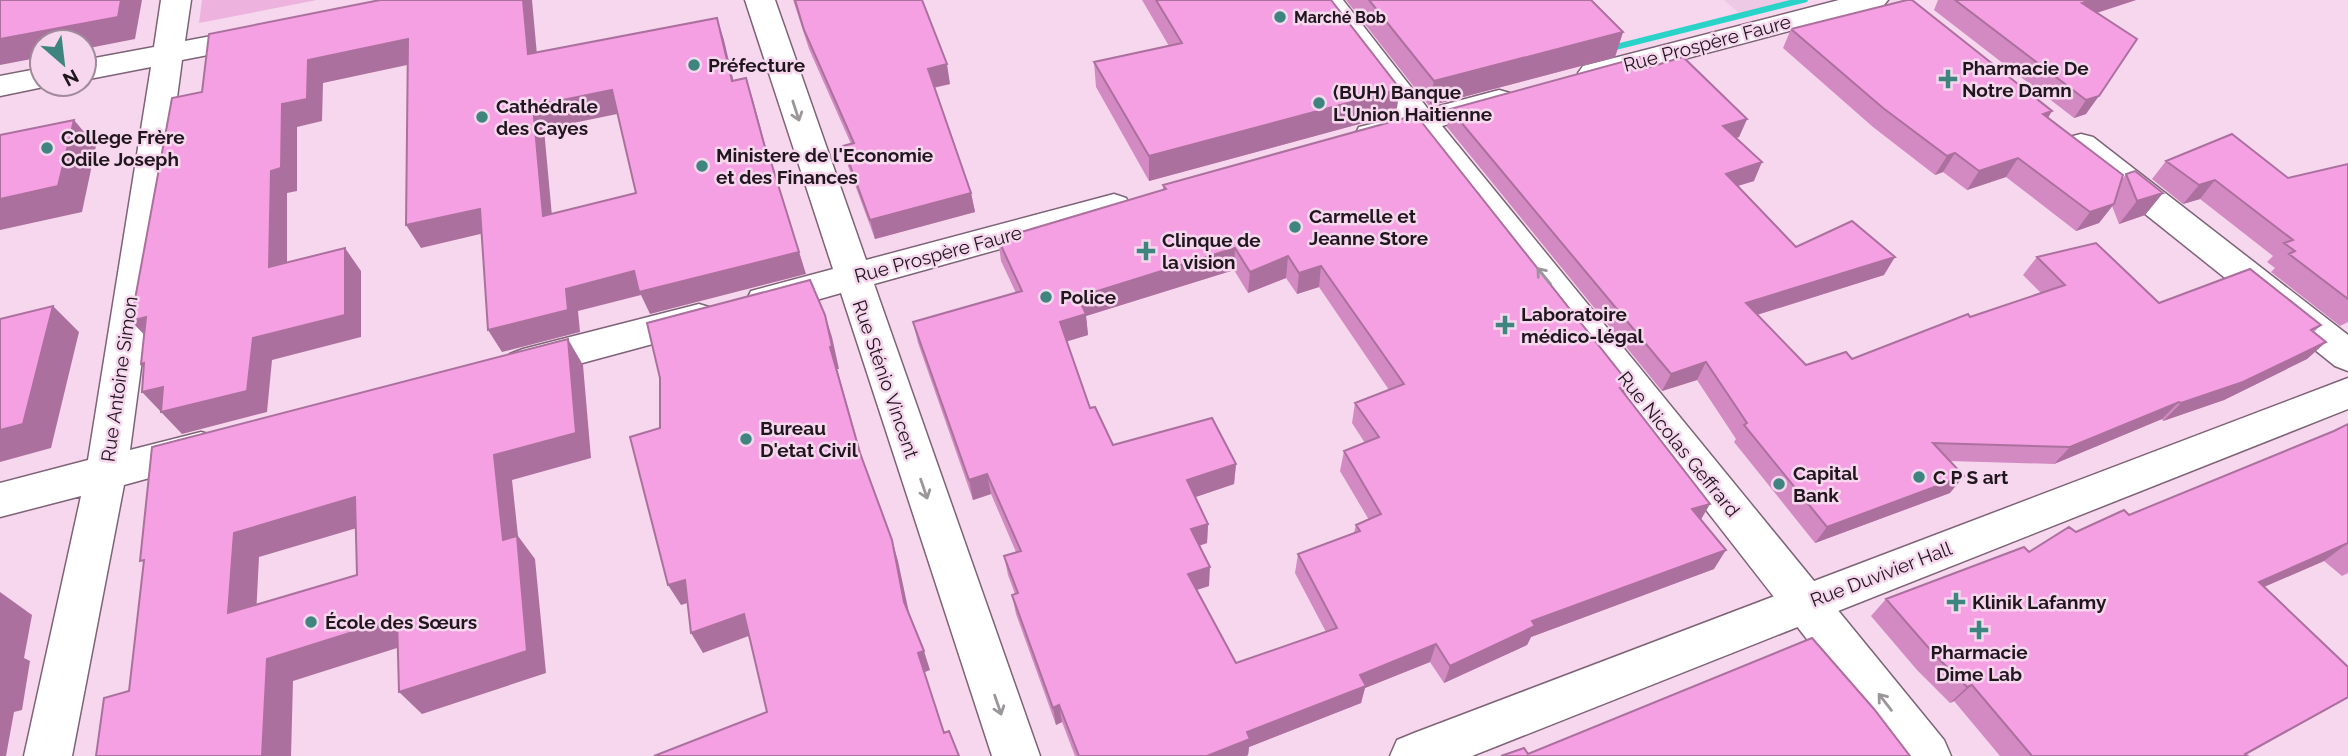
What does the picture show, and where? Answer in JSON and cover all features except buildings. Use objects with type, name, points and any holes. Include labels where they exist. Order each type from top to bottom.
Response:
[{"type":"street","name":"Rue Antoine Simon","points":[[48,756],[106,472],[176,0]]},
{"type":"street","name":"Rue Sténio Vincent","points":[[760,0],[1016,756]]},
{"type":"street","name":"Rue Nicolas Geffrard","points":[[1328,0],[1420,121],[1927,756]]},
{"type":"street","name":"Rue Prospère Faure","points":[[1563,82],[1873,0]]},
{"type":"street","points":[[98,67],[289,31]]},
{"type":"street","points":[[0,86],[28,81]]},
{"type":"street","points":[[1341,143],[1524,93]]},
{"type":"street","points":[[2052,122],[2348,356]]},
{"type":"street","name":"Rue Prospère Faure","points":[[492,372],[852,278],[1143,198]]},
{"type":"street","name":"Rue Duvivier Hall","points":[[1415,756],[2348,393]]},
{"type":"street","points":[[0,500],[239,438]]},
{"type":"shaded area","points":[[202,0],[317,0],[199,23]]},
{"type":"shaded area","points":[[1724,0],[1798,0],[1741,15]]},
{"type":"waterway","points":[[1600,51],[1803,0]]},
{"type":"place","name":"Marché Bob","points":[[1280,17]]},
{"type":"place","name":"Préfecture","points":[[694,65]]},
{"type":"place","name":"Pharmacie De Notre Damn","points":[[1948,79]]},
{"type":"place","name":"(BUH) Banque L'Union Haitienne","points":[[1319,103]]},
{"type":"place","name":"Cathédrale des Cayes","points":[[482,117]]},
{"type":"place","name":"College Frère Odile Joseph","points":[[47,148]]},
{"type":"place","name":"Ministere de l'Economie et des Finances","points":[[702,166]]},
{"type":"place","name":"Carmelle et Jeanne Store","points":[[1295,227]]},
{"type":"place","name":"Clinque de la vision","points":[[1146,251]]},
{"type":"place","name":"Police","points":[[1046,297]]},
{"type":"place","name":"Laboratoire médico-légal","points":[[1505,325]]},
{"type":"place","name":"Bureau D'etat Civil","points":[[746,439]]},
{"type":"place","name":"C P S art","points":[[1919,477]]},
{"type":"place","name":"Capital Bank","points":[[1779,484]]},
{"type":"place","name":"Klinik Lafanmy","points":[[1956,602]]},
{"type":"place","name":"École des Sœurs","points":[[311,622]]},
{"type":"place","name":"Pharmacie Dime Lab","points":[[1979,630]]}]
